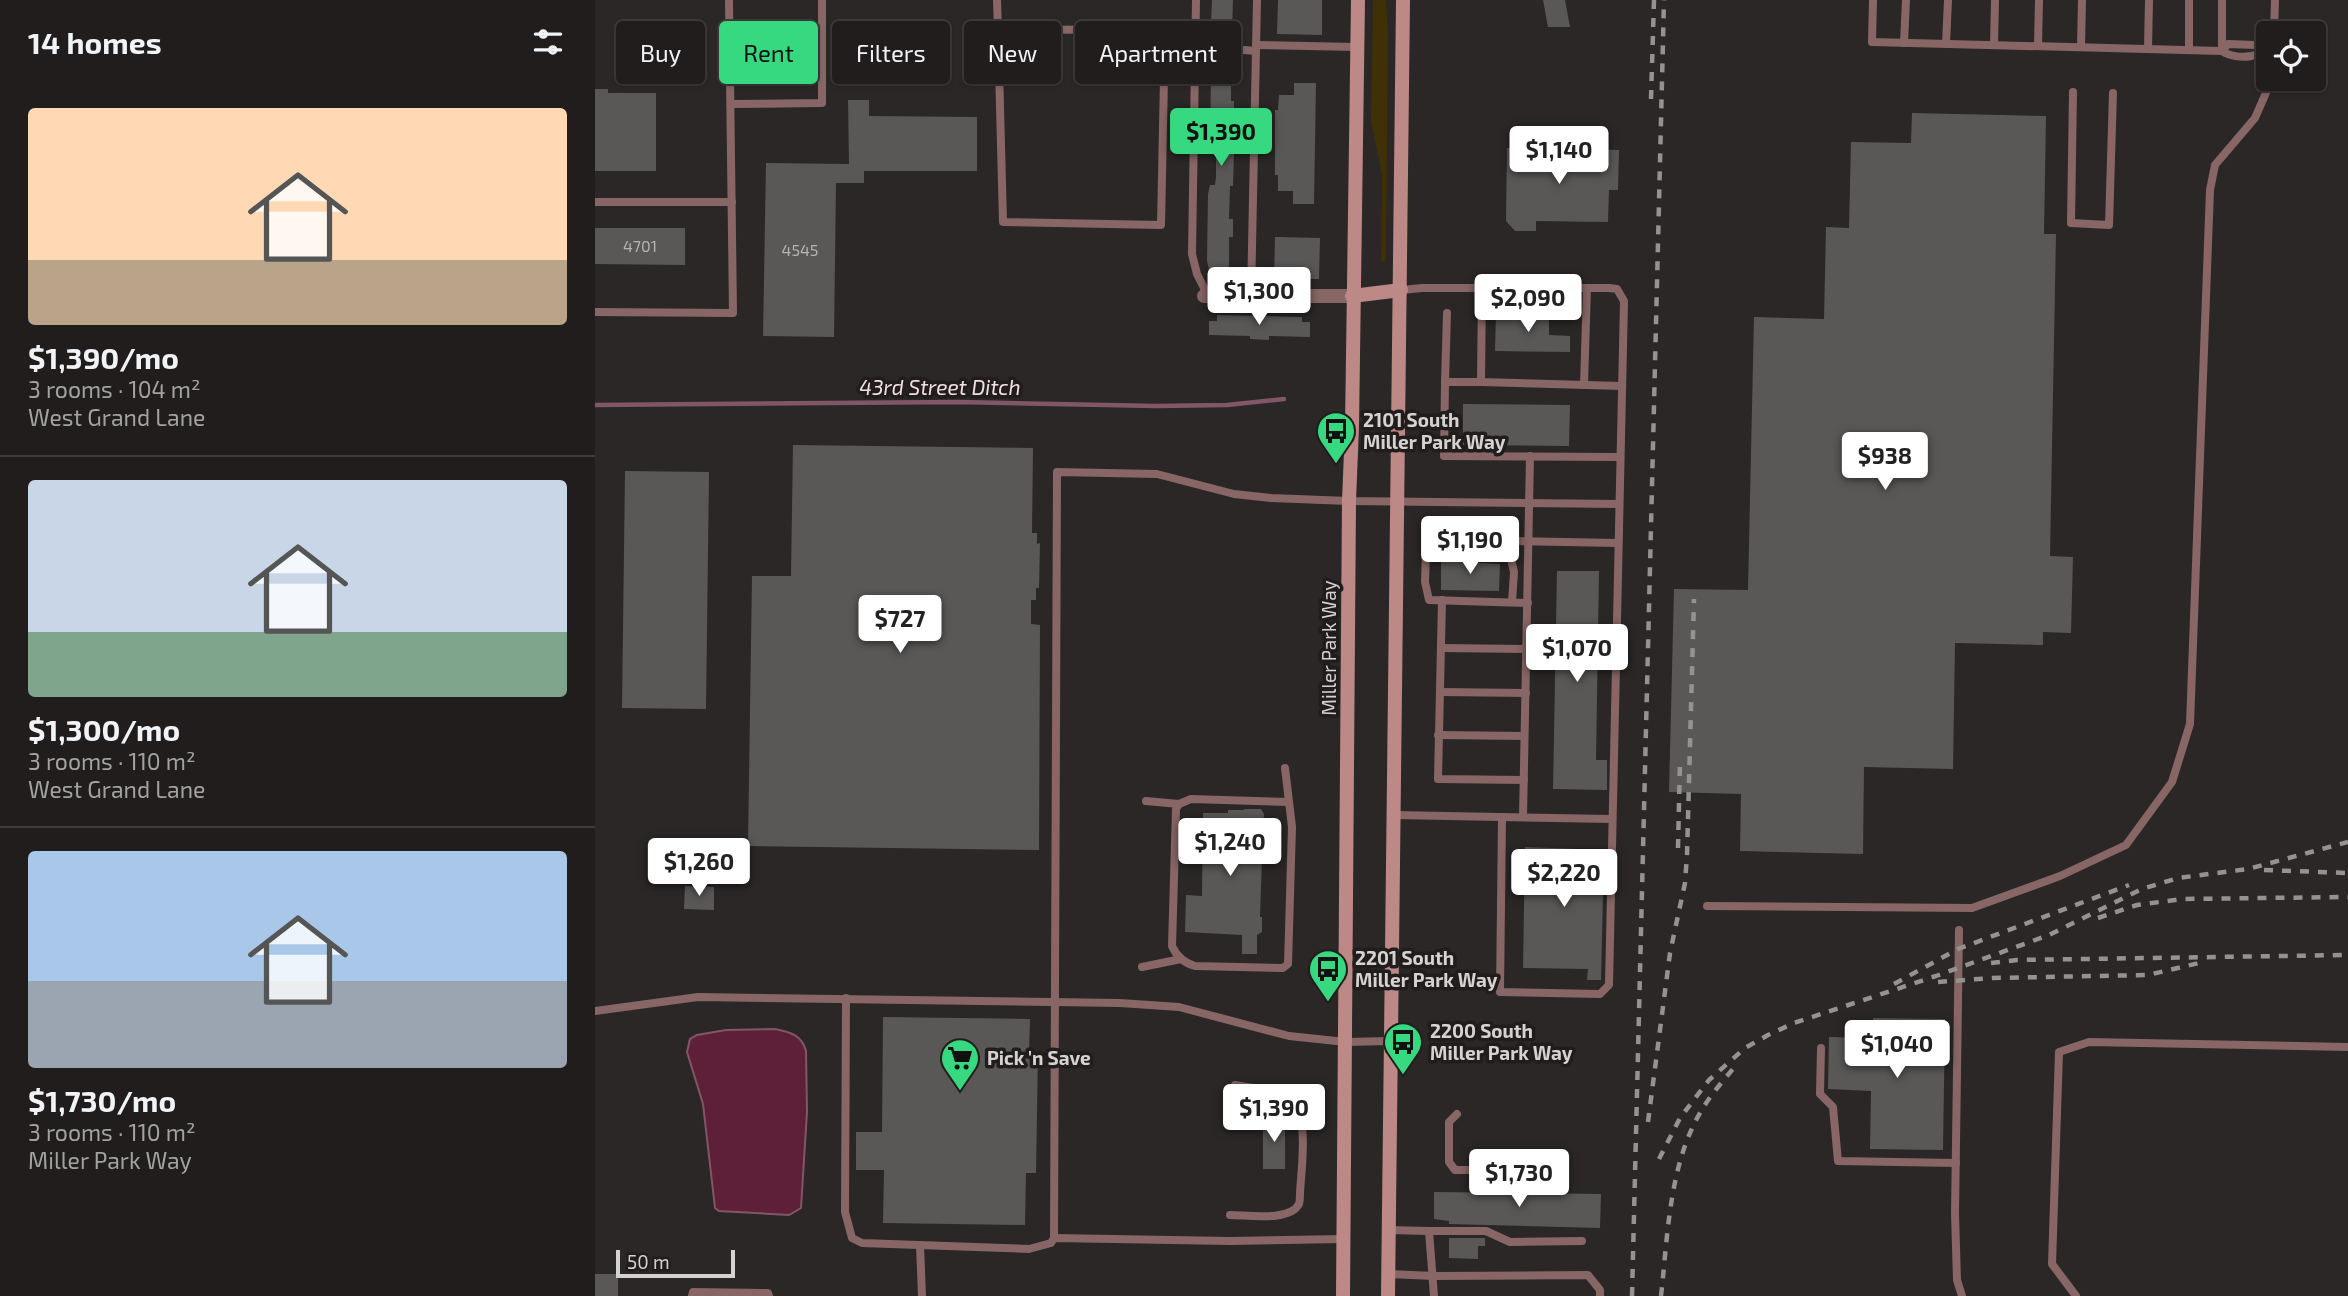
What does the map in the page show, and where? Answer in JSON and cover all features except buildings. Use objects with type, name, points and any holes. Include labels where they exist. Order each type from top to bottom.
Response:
[{"type":"main road","name":"Miller Park Way","points":[[1343,1296],[1349,501],[1358,0]]},
{"type":"main road","points":[[1388,1296],[1403,0]]},
{"type":"main road","points":[[1352,296],[1401,290]]},
{"type":"street","points":[[1206,296],[1352,296]]},
{"type":"lane","points":[[595,312],[733,313],[729,0]]},
{"type":"lane","points":[[730,104],[822,103],[822,0]]},
{"type":"lane","points":[[997,0],[998,21]]},
{"type":"lane","points":[[1196,0],[1196,21]]},
{"type":"lane","points":[[1251,296],[1257,0]]},
{"type":"lane","points":[[1873,0],[1872,42],[2222,51]]},
{"type":"lane","points":[[1904,43],[1906,0]]},
{"type":"lane","points":[[1946,44],[1948,0]]},
{"type":"lane","points":[[1994,45],[1995,0]]},
{"type":"lane","points":[[2038,46],[2039,0]]},
{"type":"lane","points":[[2081,0],[2081,47]]},
{"type":"lane","points":[[2148,49],[2149,0]]},
{"type":"lane","points":[[2189,0],[2189,50]]},
{"type":"lane","points":[[2222,0],[2222,51]]},
{"type":"lane","points":[[2274,21],[2275,0]]},
{"type":"lane","points":[[1165,29],[1161,225],[1003,222],[998,30],[1165,29]]},
{"type":"lane","points":[[2222,51],[2228,44],[2256,45]]},
{"type":"lane","points":[[1241,48],[1357,47]]},
{"type":"lane","points":[[1194,84],[1192,254],[1206,296]]},
{"type":"lane","points":[[1707,906],[1972,908],[2060,876],[2126,845],[2172,782],[2190,724],[2210,190],[2215,165],[2255,118],[2267,91]]},
{"type":"lane","points":[[2073,92],[2071,223],[2109,225],[2113,93]]},
{"type":"lane","points":[[595,202],[732,202]]},
{"type":"lane","points":[[1481,383],[1482,288]]},
{"type":"lane","points":[[1584,385],[1587,288]]},
{"type":"lane","points":[[1401,290],[1617,289],[1624,301],[1609,985],[1600,994],[1500,992],[1502,817]]},
{"type":"lane","points":[[1447,313],[1444,456],[1620,457]]},
{"type":"lane","points":[[1445,383],[1622,386]]},
{"type":"lane","points":[[1523,817],[1530,456]]},
{"type":"lane","points":[[846,998],[845,1212],[852,1238],[862,1243],[1029,1249],[1051,1243],[1054,1238],[1056,472],[1157,474],[1234,494],[1349,501],[1619,505]]},
{"type":"lane","points":[[1528,603],[1429,600],[1425,582],[1426,551],[1453,540],[1618,543]]},
{"type":"lane","points":[[1507,542],[1514,572],[1512,602]]},
{"type":"lane","points":[[1443,600],[1438,779],[1524,780]]},
{"type":"lane","points":[[1441,648],[1527,649]]},
{"type":"lane","points":[[1440,692],[1526,693]]},
{"type":"lane","points":[[1438,736],[1524,736]]},
{"type":"lane","points":[[1179,804],[1172,946],[1181,959],[1195,966],[1283,968],[1288,964],[1292,827],[1285,768]]},
{"type":"lane","points":[[1146,801],[1179,804],[1191,799],[1288,802]]},
{"type":"lane","points":[[1394,815],[1612,819]]},
{"type":"lane","points":[[1959,930],[1956,1163],[1957,1280],[1962,1296]]},
{"type":"lane","points":[[1142,967],[1181,959]]},
{"type":"lane","points":[[595,1011],[698,997],[1120,1003],[1179,1007],[1289,1036],[1346,1042],[1390,1041]]},
{"type":"lane","points":[[2076,1296],[2052,1264],[2059,1052],[2089,1042],[2348,1047]]},
{"type":"lane","points":[[1821,1048],[1820,1094],[1833,1107],[1838,1161],[1956,1163]]},
{"type":"lane","points":[[1230,1215],[1290,1214],[1299,1204],[1300,1193],[1302,1119],[1295,1104],[1285,1095],[1234,1085]]},
{"type":"lane","points":[[1457,1114],[1449,1122],[1449,1162],[1455,1170],[1506,1170],[1518,1176]]},
{"type":"lane","points":[[1388,1230],[1486,1231],[1510,1242],[1583,1241]]},
{"type":"lane","points":[[1429,1231],[1434,1296]]},
{"type":"lane","points":[[1054,1238],[1230,1241],[1343,1239]]},
{"type":"lane","points":[[920,1245],[922,1296]]},
{"type":"lane","points":[[1388,1274],[1588,1275],[1600,1290],[1600,1296]]},
{"type":"lane","points":[[692,1296],[692,1292],[768,1293],[769,1296]]},
{"type":"shaded area","points":[[1373,0],[1386,0],[1388,31],[1386,253],[1385,261],[1381,262],[1382,175],[1371,121]]},
{"type":"shaded area","points":[[775,1029],[795,1035],[802,1041],[806,1051],[807,1112],[801,1208],[789,1215],[719,1211],[715,1208],[703,1104],[687,1052],[690,1039],[697,1035],[726,1030]]},
{"type":"waterway","name":"43rd Street Ditch","points":[[595,405],[958,402],[1156,406],[1227,405],[1284,399]]},
{"type":"railway","points":[[1651,99],[1654,0]]},
{"type":"railway","points":[[1632,1296],[1664,0]]},
{"type":"railway","points":[[1648,1122],[1670,953],[1685,883],[1694,599]]},
{"type":"railway","points":[[1678,848],[1680,761]]},
{"type":"railway","points":[[1659,1159],[1680,1118],[1709,1080],[1745,1048],[1794,1023],[2049,935],[2142,889],[2178,878],[2248,869],[2348,842]]},
{"type":"railway","points":[[2264,870],[2348,873]]},
{"type":"railway","points":[[1894,984],[1958,949],[2129,885]]},
{"type":"railway","points":[[2098,918],[2137,905],[2182,899],[2348,897]]},
{"type":"railway","points":[[1991,963],[2017,960],[2348,955]]},
{"type":"railway","points":[[1938,982],[1992,978],[2148,975],[2199,963]]},
{"type":"railway","points":[[1661,1296],[1668,1224],[1683,1151],[1703,1108],[1736,1065]]},
{"type":"place","name":"2101 South Miller Park Way","points":[[1336,465]]},
{"type":"place","name":"2201 South Miller Park Way","points":[[1328,1003]]},
{"type":"place","name":"2200 South Miller Park Way","points":[[1403,1076]]},
{"type":"place","name":"Pick 'n Save","points":[[960,1092]]}]
